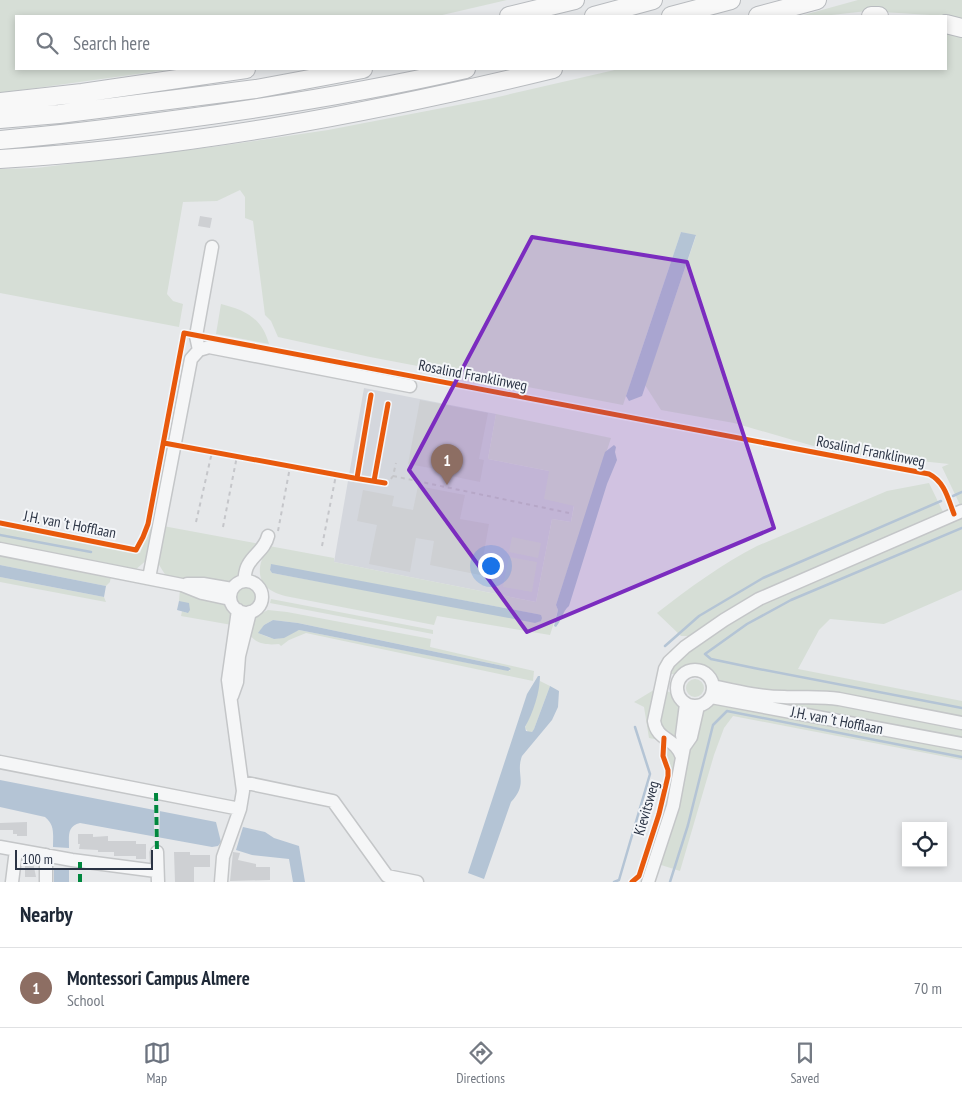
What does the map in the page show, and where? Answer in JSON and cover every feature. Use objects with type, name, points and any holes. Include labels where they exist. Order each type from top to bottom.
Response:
[{"type":"highway","points":[[513,15],[575,0]]},
{"type":"highway","points":[[598,15],[653,0]]},
{"type":"highway","points":[[675,15],[731,0]]},
{"type":"highway","points":[[762,15],[817,0]]},
{"type":"highway","points":[[947,24],[962,28]]},
{"type":"highway","points":[[0,102],[82,93],[239,70]]},
{"type":"highway","points":[[0,119],[59,114],[256,89],[358,70]]},
{"type":"highway","points":[[0,140],[59,135],[263,108],[462,70]]},
{"type":"highway","points":[[0,159],[126,148],[326,119],[474,88],[549,70]]},
{"type":"street","points":[[149,578],[192,359],[199,350],[196,336],[212,247]]},
{"type":"street","name":"Rosalind Franklinweg","points":[[199,350],[209,347],[410,386]]},
{"type":"street","points":[[683,752],[657,731],[654,721],[665,669],[669,662],[685,647],[759,599],[962,511]]},
{"type":"street","points":[[249,582],[257,567],[254,558],[272,536]]},
{"type":"street","points":[[0,549],[182,584],[202,593],[231,594]]},
{"type":"street","points":[[249,582],[261,590],[262,598],[260,605],[244,611],[232,603],[231,594],[237,584],[249,582]]},
{"type":"street","points":[[220,882],[223,858],[240,809],[243,791],[231,701],[237,682],[244,611]]},
{"type":"street","points":[[692,670],[701,670],[710,678],[712,691],[706,703],[692,705],[681,700],[676,690],[679,679],[684,673],[692,670]]},
{"type":"street","name":"J.H. van 't Hofflaan","points":[[712,691],[784,697],[820,696],[962,723]]},
{"type":"street","name":"J.H. van 't Hofflaan","points":[[712,691],[962,744]]},
{"type":"street","name":"Kievitsweg","points":[[648,882],[672,806],[683,752],[691,737],[692,705]]},
{"type":"street","points":[[0,762],[240,809]]},
{"type":"street","points":[[242,782],[333,800],[386,876],[417,882]]},
{"type":"street","points":[[0,847],[157,876],[157,852]]},
{"type":"street","points":[[12,882],[16,850]]},
{"type":"street","points":[[46,882],[50,856]]},
{"type":"path","points":[[204,450],[220,453]]},
{"type":"path","points":[[196,522],[212,452]]},
{"type":"path","points":[[228,455],[245,458]]},
{"type":"path","points":[[223,527],[236,456]]},
{"type":"path","points":[[382,482],[388,483],[393,476],[396,463]]},
{"type":"path","points":[[280,465],[299,468]]},
{"type":"path","points":[[272,536],[290,467]]},
{"type":"path","points":[[327,474],[345,477]]},
{"type":"path","points":[[322,546],[336,475]]},
{"type":"path","points":[[393,476],[569,513]]},
{"type":"highlighted area","points":[[532,237],[687,262],[774,528],[527,632],[409,470]]},
{"type":"shaded area","points":[[0,0],[507,0],[442,15],[15,15],[15,70],[167,70],[0,93]]},
{"type":"shaded area","points":[[858,0],[962,0],[962,23],[947,15],[867,11],[832,15],[804,15]]},
{"type":"shaded area","points":[[947,32],[962,35],[962,509],[942,467],[949,464],[834,452],[734,423],[661,410],[645,385],[696,236],[681,232],[623,405],[370,357],[278,337],[271,321],[265,315],[253,221],[245,218],[245,197],[240,190],[217,201],[183,202],[167,294],[173,301],[183,304],[179,327],[0,293],[0,169],[36,168],[220,146],[328,130],[489,99],[615,70],[947,70]]},
{"type":"shaded area","points":[[221,304],[238,309],[251,316],[262,328],[269,344],[216,334]]},
{"type":"shaded area","points":[[364,388],[496,414],[488,459],[549,471],[574,505],[571,522],[552,519],[536,602],[334,562]]},
{"type":"shaded area","points":[[496,414],[611,438],[556,605],[558,610],[550,635],[437,616],[434,625],[285,596],[275,593],[263,583],[260,577],[261,562],[269,546],[334,558],[334,562],[536,602],[552,519],[571,522],[574,506],[544,499],[549,471],[488,459]],"holes":[[[271,565],[537,614],[539,622],[272,573],[270,570]]]},
{"type":"shaded area","points":[[166,446],[169,447],[148,559],[135,570],[0,545],[0,527],[140,553],[150,527]]},
{"type":"shaded area","points":[[929,483],[945,516],[697,636],[681,636],[657,613],[706,577],[757,546],[887,491]]},
{"type":"shaded area","points":[[962,514],[962,590],[884,624],[830,619],[819,630],[798,669],[962,701],[962,719],[818,691],[779,695],[717,681],[708,669],[698,666],[688,667],[676,674],[669,674],[670,666],[745,610]]},
{"type":"shaded area","points":[[163,526],[260,544],[242,571],[227,582],[166,576],[156,560]]},
{"type":"shaded area","points":[[512,537],[541,543],[538,558],[509,552]]},
{"type":"shaded area","points":[[0,554],[111,575],[110,582],[106,586],[0,565]]},
{"type":"shaded area","points":[[509,557],[537,562],[532,592],[503,587]]},
{"type":"shaded area","points":[[0,577],[104,597],[106,602],[0,582]]},
{"type":"shaded area","points":[[246,587],[253,590],[256,597],[253,604],[246,607],[239,604],[236,597],[239,590]]},
{"type":"shaded area","points":[[180,589],[224,604],[230,612],[232,625],[181,616],[182,611],[187,613],[179,601]]},
{"type":"shaded area","points":[[271,599],[433,630],[433,634],[270,603]]},
{"type":"shaded area","points":[[268,610],[287,612],[431,639],[430,647],[534,671],[533,681],[306,633],[289,640],[281,646],[279,644],[263,644],[256,641],[250,635],[254,617]],"holes":[[[273,620],[298,623],[508,667],[510,671],[299,630],[280,638],[272,638],[259,633],[264,625]]]},
{"type":"shaded area","points":[[691,679],[699,679],[704,684],[702,695],[691,697],[686,692],[686,684]]},
{"type":"shaded area","points":[[540,681],[550,686],[534,729],[529,733],[525,728]]},
{"type":"shaded area","points":[[657,688],[660,740],[649,738],[644,707],[634,702]]},
{"type":"shaded area","points":[[663,689],[673,694],[682,707],[678,742],[659,726]]},
{"type":"shaded area","points":[[732,693],[808,699],[962,728],[962,741],[803,710]]},
{"type":"shaded area","points":[[713,703],[962,746],[962,760],[733,716],[724,728],[714,755],[680,871],[658,864],[676,808],[698,715],[703,709]]},
{"type":"shaded area","points":[[667,743],[677,754],[667,808],[648,866],[645,865],[663,809],[671,775],[665,754]]},
{"type":"water","points":[[681,232],[696,235],[642,396],[629,401],[626,396]]},
{"type":"water","points":[[614,445],[616,447],[617,460],[607,484],[569,606],[556,627],[554,626],[558,610],[556,605],[605,452]]},
{"type":"water","points":[[271,564],[537,614],[541,615],[542,618],[541,621],[535,623],[272,573],[270,570]]},
{"type":"water","points":[[0,565],[106,586],[104,597],[0,577]]},
{"type":"water","points":[[179,601],[189,603],[190,610],[188,613],[177,610]]},
{"type":"water","points":[[273,620],[298,623],[511,669],[508,671],[299,630],[284,638],[274,639],[258,633],[264,625]]},
{"type":"water","points":[[538,676],[540,676],[540,682],[533,709],[525,727],[526,731],[532,732],[534,729],[550,686],[559,691],[558,707],[552,720],[522,756],[520,763],[521,784],[511,802],[484,879],[468,873],[527,694]]},
{"type":"water","points":[[0,780],[216,822],[221,842],[218,846],[212,847],[80,823],[71,829],[69,848],[53,847],[52,827],[45,817],[0,807]]},
{"type":"water","points":[[243,827],[265,832],[274,838],[299,846],[305,882],[293,882],[289,859],[252,855],[236,850]]},
{"type":"water","points":[[54,868],[69,869],[69,882],[54,882]]},
{"type":"pier","points":[[154,807],[160,809],[159,840],[154,839]]},
{"type":"building","points":[[200,216],[212,218],[210,228],[198,226]]},
{"type":"building","points":[[420,400],[488,413],[479,459],[484,460],[480,482],[451,476],[452,472],[408,464]]},
{"type":"building","points":[[418,486],[465,495],[460,519],[489,524],[480,575],[430,565],[434,541],[416,538],[410,572],[369,564],[377,525],[357,521],[363,490],[394,496],[392,506],[413,510]]},
{"type":"building","points":[[27,822],[27,836],[17,836],[17,834],[13,834],[13,830],[0,830],[0,823]]},
{"type":"building","points":[[78,834],[93,834],[93,837],[108,836],[108,841],[136,841],[136,844],[146,844],[146,859],[136,859],[136,856],[114,856],[114,852],[79,849]]},
{"type":"building","points":[[174,852],[190,852],[190,855],[210,855],[210,867],[194,867],[194,882],[175,882]]},
{"type":"building","points":[[233,852],[240,853],[238,860],[256,864],[256,867],[270,867],[270,880],[230,881]]},
{"type":"building","points":[[25,862],[33,862],[36,877],[25,877]]},
{"type":"waterway","points":[[953,496],[962,492]]},
{"type":"waterway","points":[[665,646],[699,616],[763,578],[941,501]]},
{"type":"waterway","points":[[962,528],[791,600],[747,624],[705,654],[711,659],[962,708]]},
{"type":"waterway","points":[[0,535],[91,552]]},
{"type":"waterway","points":[[670,882],[688,825],[713,725],[727,711],[962,757]]},
{"type":"waterway","points":[[614,882],[619,880],[650,774],[635,727]]},
{"type":"marked path","points":[[156,793],[157,852]]},
{"type":"marked path","points":[[80,861],[80,882]]},
{"type":"cycle path","points":[[0,523],[136,550],[148,524],[184,333],[929,474],[942,486],[954,514]]},
{"type":"cycle path","points":[[357,478],[371,395]]},
{"type":"cycle path","points":[[374,481],[388,404]]},
{"type":"cycle path","points":[[164,443],[385,483]]},
{"type":"cycle path","points":[[632,882],[639,876],[659,814],[668,776],[663,756],[664,738]]},
{"type":"place","name":"Montessori Campus Almere","points":[[447,485]]}]
